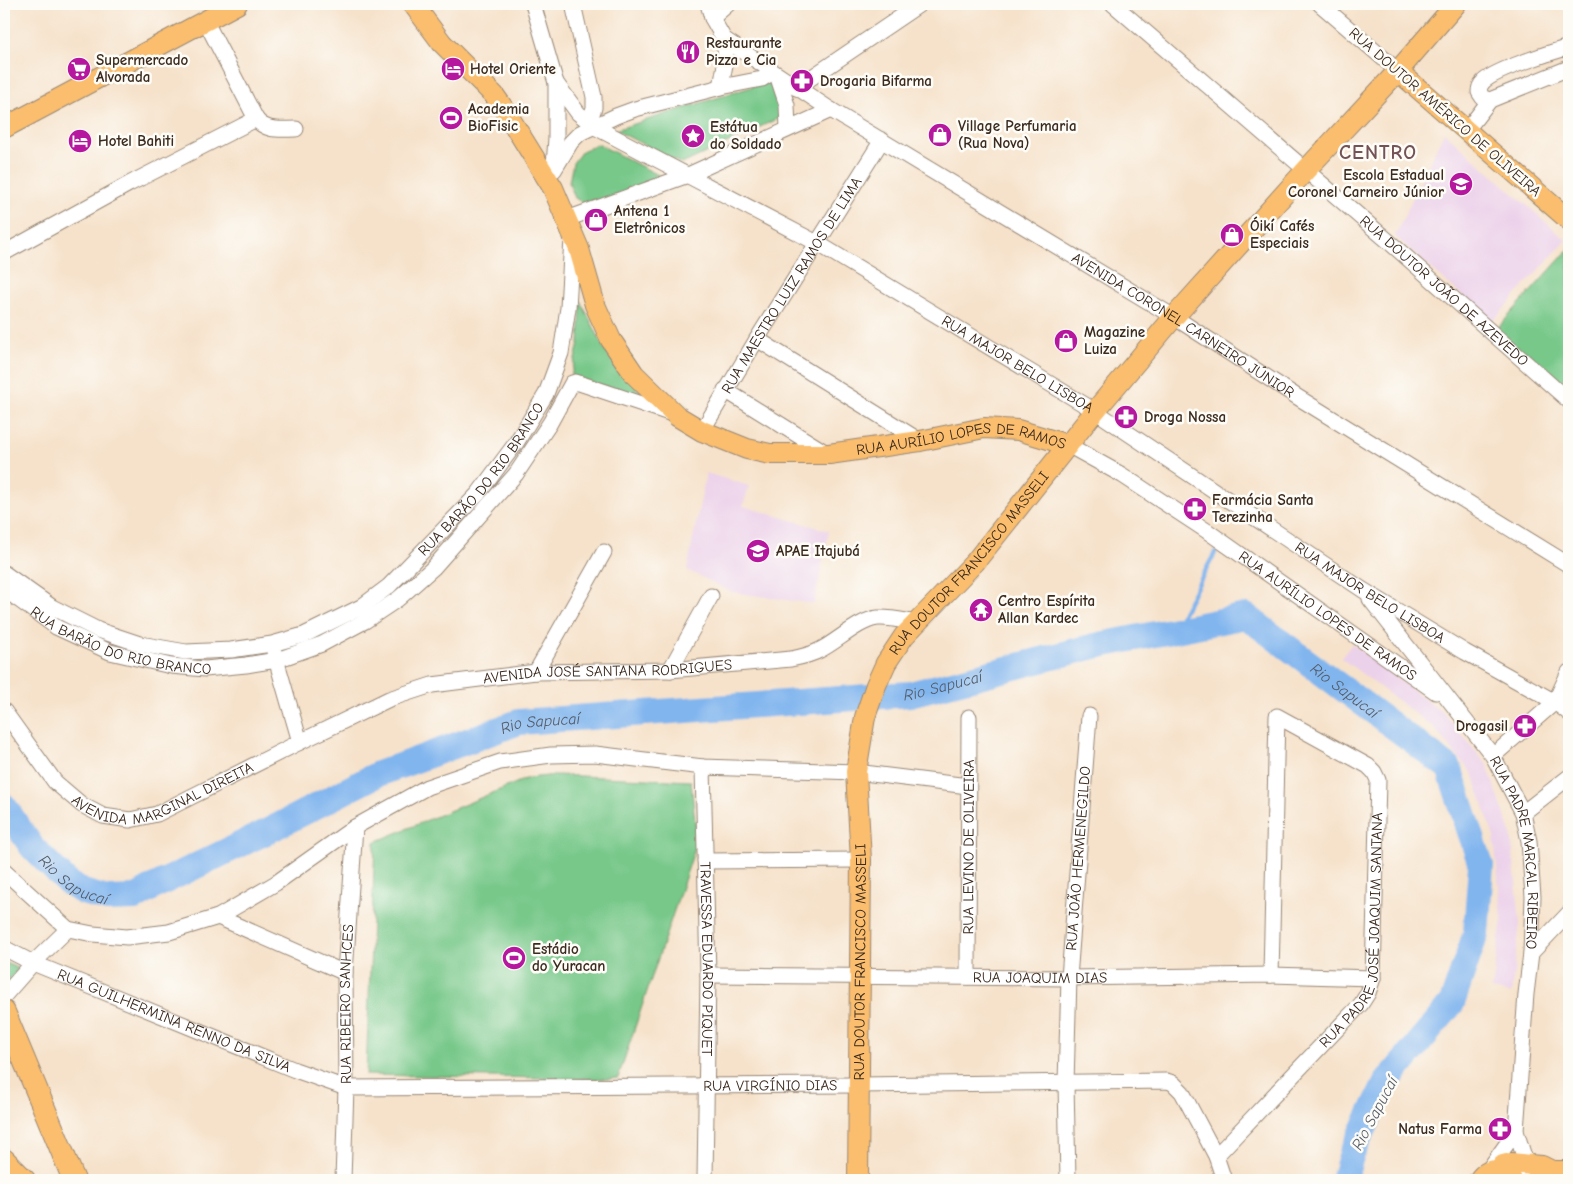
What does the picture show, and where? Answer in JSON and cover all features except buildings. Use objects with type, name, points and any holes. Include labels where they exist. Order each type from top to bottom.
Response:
[{"type":"highway","points":[[4,1012],[74,1180]]},
{"type":"highway","points":[[4,1160],[24,1180]]},
{"type":"main road","points":[[4,128],[237,4]]},
{"type":"main road","name":"RUA AURÍLIO LOPES DE RAMOS","points":[[413,4],[442,43],[494,95],[553,179],[579,249],[595,306],[611,340],[634,374],[677,416],[702,431],[746,449],[770,454],[829,454],[920,441],[984,428],[1018,430],[1068,446]]},
{"type":"main road","name":"RUA DOUTOR FRANCISCO MASSELI","points":[[858,1180],[861,860],[856,772],[865,717],[886,663],[910,629],[975,562],[1095,411],[1174,317],[1398,71],[1456,4]]},
{"type":"main road","name":"RUA DOUTOR AMÉRICO DE OLIVEIRA","points":[[1398,71],[1569,220]]},
{"type":"main road","points":[[1488,1176],[1507,1163],[1526,1172],[1542,1166],[1553,1174]]},
{"type":"street","points":[[533,4],[556,83],[556,138],[553,179]]},
{"type":"street","points":[[573,4],[594,97],[592,125]]},
{"type":"street","points":[[721,87],[726,59],[724,40],[710,11],[728,4]]},
{"type":"street","points":[[796,88],[920,4]]},
{"type":"street","name":"RUA DOUTOR JOÃO DE AZEVEDO","points":[[1113,4],[1567,394]]},
{"type":"street","name":"RUA DOUTOR AMÉRICO DE OLIVEIRA","points":[[1320,4],[1398,71]]},
{"type":"street","points":[[206,20],[260,125],[273,129],[296,129]]},
{"type":"street","name":"AVENIDA CORONEL CARNEIRO JÚNIOR","points":[[724,40],[831,110],[1174,317],[1299,398],[1569,565]]},
{"type":"street","points":[[1490,100],[1484,98],[1479,92],[1479,87],[1484,81],[1545,54],[1569,48]]},
{"type":"street","points":[[1466,131],[1490,100],[1569,68]]},
{"type":"street","points":[[553,179],[571,142],[592,125],[635,109],[721,87],[762,79],[775,73],[787,105],[788,129]]},
{"type":"street","points":[[556,83],[578,113],[592,125]]},
{"type":"street","points":[[570,225],[688,175],[831,110]]},
{"type":"street","points":[[4,253],[129,184],[256,119]]},
{"type":"street","name":"RUA MAJOR BELO LISBOA","points":[[592,125],[817,243],[1095,411],[1363,590],[1465,652],[1555,702],[1569,713]]},
{"type":"street","name":"RUA MAESTRO LUIZ RAMOS DE LIMA","points":[[702,431],[725,390],[882,140]]},
{"type":"street","name":"RUA BARÃO DO RIO BRANCO","points":[[4,573],[52,606],[98,630],[140,644],[186,652],[231,650],[272,644],[304,635],[361,608],[389,586],[478,494],[516,443],[546,394],[561,353],[568,308],[570,225]]},
{"type":"street","points":[[757,339],[920,441]]},
{"type":"street","name":"RUA BARÃO DO RIO BRANCO","points":[[4,589],[56,628],[110,652],[171,666],[205,669],[277,660],[322,644],[365,621],[398,599],[433,568],[516,474],[550,423],[570,386],[576,382],[677,416]]},
{"type":"street","points":[[725,390],[829,454]]},
{"type":"street","name":"RUA AURÍLIO LOPES DE RAMOS","points":[[1068,446],[1122,475],[1207,532],[1408,671],[1448,701]]},
{"type":"street","points":[[536,672],[604,552]]},
{"type":"street","name":"RUA PADRE MARCAL RIBEIRO","points":[[1363,590],[1448,701],[1494,756],[1523,814],[1529,841],[1533,897],[1531,953],[1526,994],[1516,1131],[1526,1172]]},
{"type":"street","points":[[670,670],[711,596]]},
{"type":"street","name":"AVENIDA JOSÉ SANTANA RODRIGUES","points":[[300,742],[389,699],[432,685],[536,672],[670,670],[791,660],[822,650],[876,618],[888,618],[910,629]]},
{"type":"street","points":[[272,644],[300,742]]},
{"type":"street","points":[[1494,756],[1555,702],[1569,672]]},
{"type":"street","name":"AVENIDA MARGINAL DIREITA","points":[[4,711],[54,782],[82,805],[103,816],[130,820],[157,814],[300,742]]},
{"type":"street","name":"RUA JOÃO HERMENEGILDO","points":[[1068,1180],[1066,1083],[1069,978],[1089,716]]},
{"type":"street","name":"RUA PADRE JOSÉ JOAQUIM SANTANA","points":[[1216,1156],[1361,1004],[1368,993],[1373,978],[1378,780],[1368,766],[1277,716],[1271,975]]},
{"type":"street","name":"RUA LEVINO DE OLIVEIRA","points":[[968,717],[968,977]]},
{"type":"street","points":[[4,871],[68,929],[93,934],[127,937],[169,932],[218,917],[276,883],[355,827],[427,787],[500,762],[551,755],[595,754],[703,768],[856,772],[968,786]]},
{"type":"street","name":"TRAVESSA EDUARDO PIQUET","points":[[703,768],[708,975],[708,1086],[705,1180]]},
{"type":"street","points":[[1523,814],[1569,777]]},
{"type":"street","name":"RUA RIBEIRO SANHCES","points":[[343,1180],[346,1088],[345,973],[355,827]]},
{"type":"street","points":[[705,861],[861,860]]},
{"type":"street","points":[[1531,953],[1569,913]]},
{"type":"street","points":[[218,917],[345,973]]},
{"type":"street","points":[[4,996],[33,963],[68,929]]},
{"type":"street","name":"RUA GUILHERMINA RENNO DA SILVA","points":[[4,948],[33,963],[295,1070],[346,1088]]},
{"type":"street","name":"RUA JOAQUIM DIAS","points":[[708,975],[1069,978],[1271,975],[1373,978]]},
{"type":"street","name":"RUA VIRGÍNIO DIAS","points":[[346,1088],[1167,1081],[1173,1083],[1182,1092],[1216,1156],[1224,1180]]},
{"type":"street","points":[[1488,1176],[1516,1131]]},
{"type":"shaded area","name":"Escola Estadual Coronel Carneiro Júnior","points":[[1444,132],[1566,240],[1492,322],[1395,236]]},
{"type":"shaded area","name":"APAE Itajubá","points":[[706,473],[749,486],[743,506],[829,531],[814,604],[732,592],[687,570]]},
{"type":"shaded area","points":[[1352,644],[1444,714],[1487,765],[1511,833],[1520,923],[1511,994],[1492,990],[1502,919],[1494,837],[1473,774],[1433,727],[1341,658]]},
{"type":"green space","points":[[767,82],[783,95],[783,116],[682,164],[615,130]]},
{"type":"green space","points":[[598,144],[664,178],[590,207],[575,198],[569,182],[573,163],[582,151]]},
{"type":"green space","points":[[1569,249],[1569,373],[1558,384],[1495,331]]},
{"type":"green space","points":[[581,302],[609,357],[648,400],[571,376],[579,343]]},
{"type":"green space","name":"Estádio do Yuracan","points":[[557,775],[691,781],[697,842],[618,1078],[366,1075],[375,842],[528,778]]},
{"type":"green space","points":[[4,962],[19,969],[4,985]]},
{"type":"waterway","points":[[1173,631],[1215,553]]},
{"type":"waterway","name":"Rio Sapucaí","points":[[4,806],[32,847],[67,882],[83,892],[107,899],[135,898],[157,885],[266,832],[378,774],[519,722],[910,694],[1095,646],[1246,616],[1449,768],[1481,865],[1476,933],[1452,1003],[1386,1083],[1352,1153],[1344,1180]]},
{"type":"place","name":"Restaurante Pizza e Cia","points":[[688,52]]},
{"type":"place","name":"Supermercado Alvorada","points":[[79,69]]},
{"type":"place","name":"Hotel Oriente","points":[[453,69]]},
{"type":"place","name":"Drogaria Bifarma","points":[[802,81]]},
{"type":"place","name":"Academia BioFisic","points":[[451,118]]},
{"type":"place","name":"Village Perfumaria (Rua Nova)","points":[[940,135]]},
{"type":"place","name":"Estátua do Soldado","points":[[693,136]]},
{"type":"place","name":"Hotel Bahiti","points":[[80,141]]},
{"type":"place","name":"Escola Estadual Coronel Carneiro Júnior","points":[[1461,184]]},
{"type":"place","name":"Antena 1 Eletrônicos","points":[[596,220]]},
{"type":"place","name":"Óikí Cafés Especiais","points":[[1232,235]]},
{"type":"place","name":"Magazine Luiza","points":[[1066,341]]},
{"type":"place","name":"Droga Nossa","points":[[1126,417]]},
{"type":"place","name":"Farmácia Santa Terezinha","points":[[1195,509]]},
{"type":"place","name":"APAE Itajubá","points":[[758,551]]},
{"type":"place","name":"Centro Espírita Allan Kardec","points":[[981,610]]},
{"type":"place","name":"Drogasil","points":[[1525,726]]},
{"type":"place","name":"Estádio do Yuracan","points":[[514,958]]},
{"type":"place","name":"Natus Farma","points":[[1500,1129]]},
{"type":"district","name":"CENTRO","points":[[1378,152]]}]
